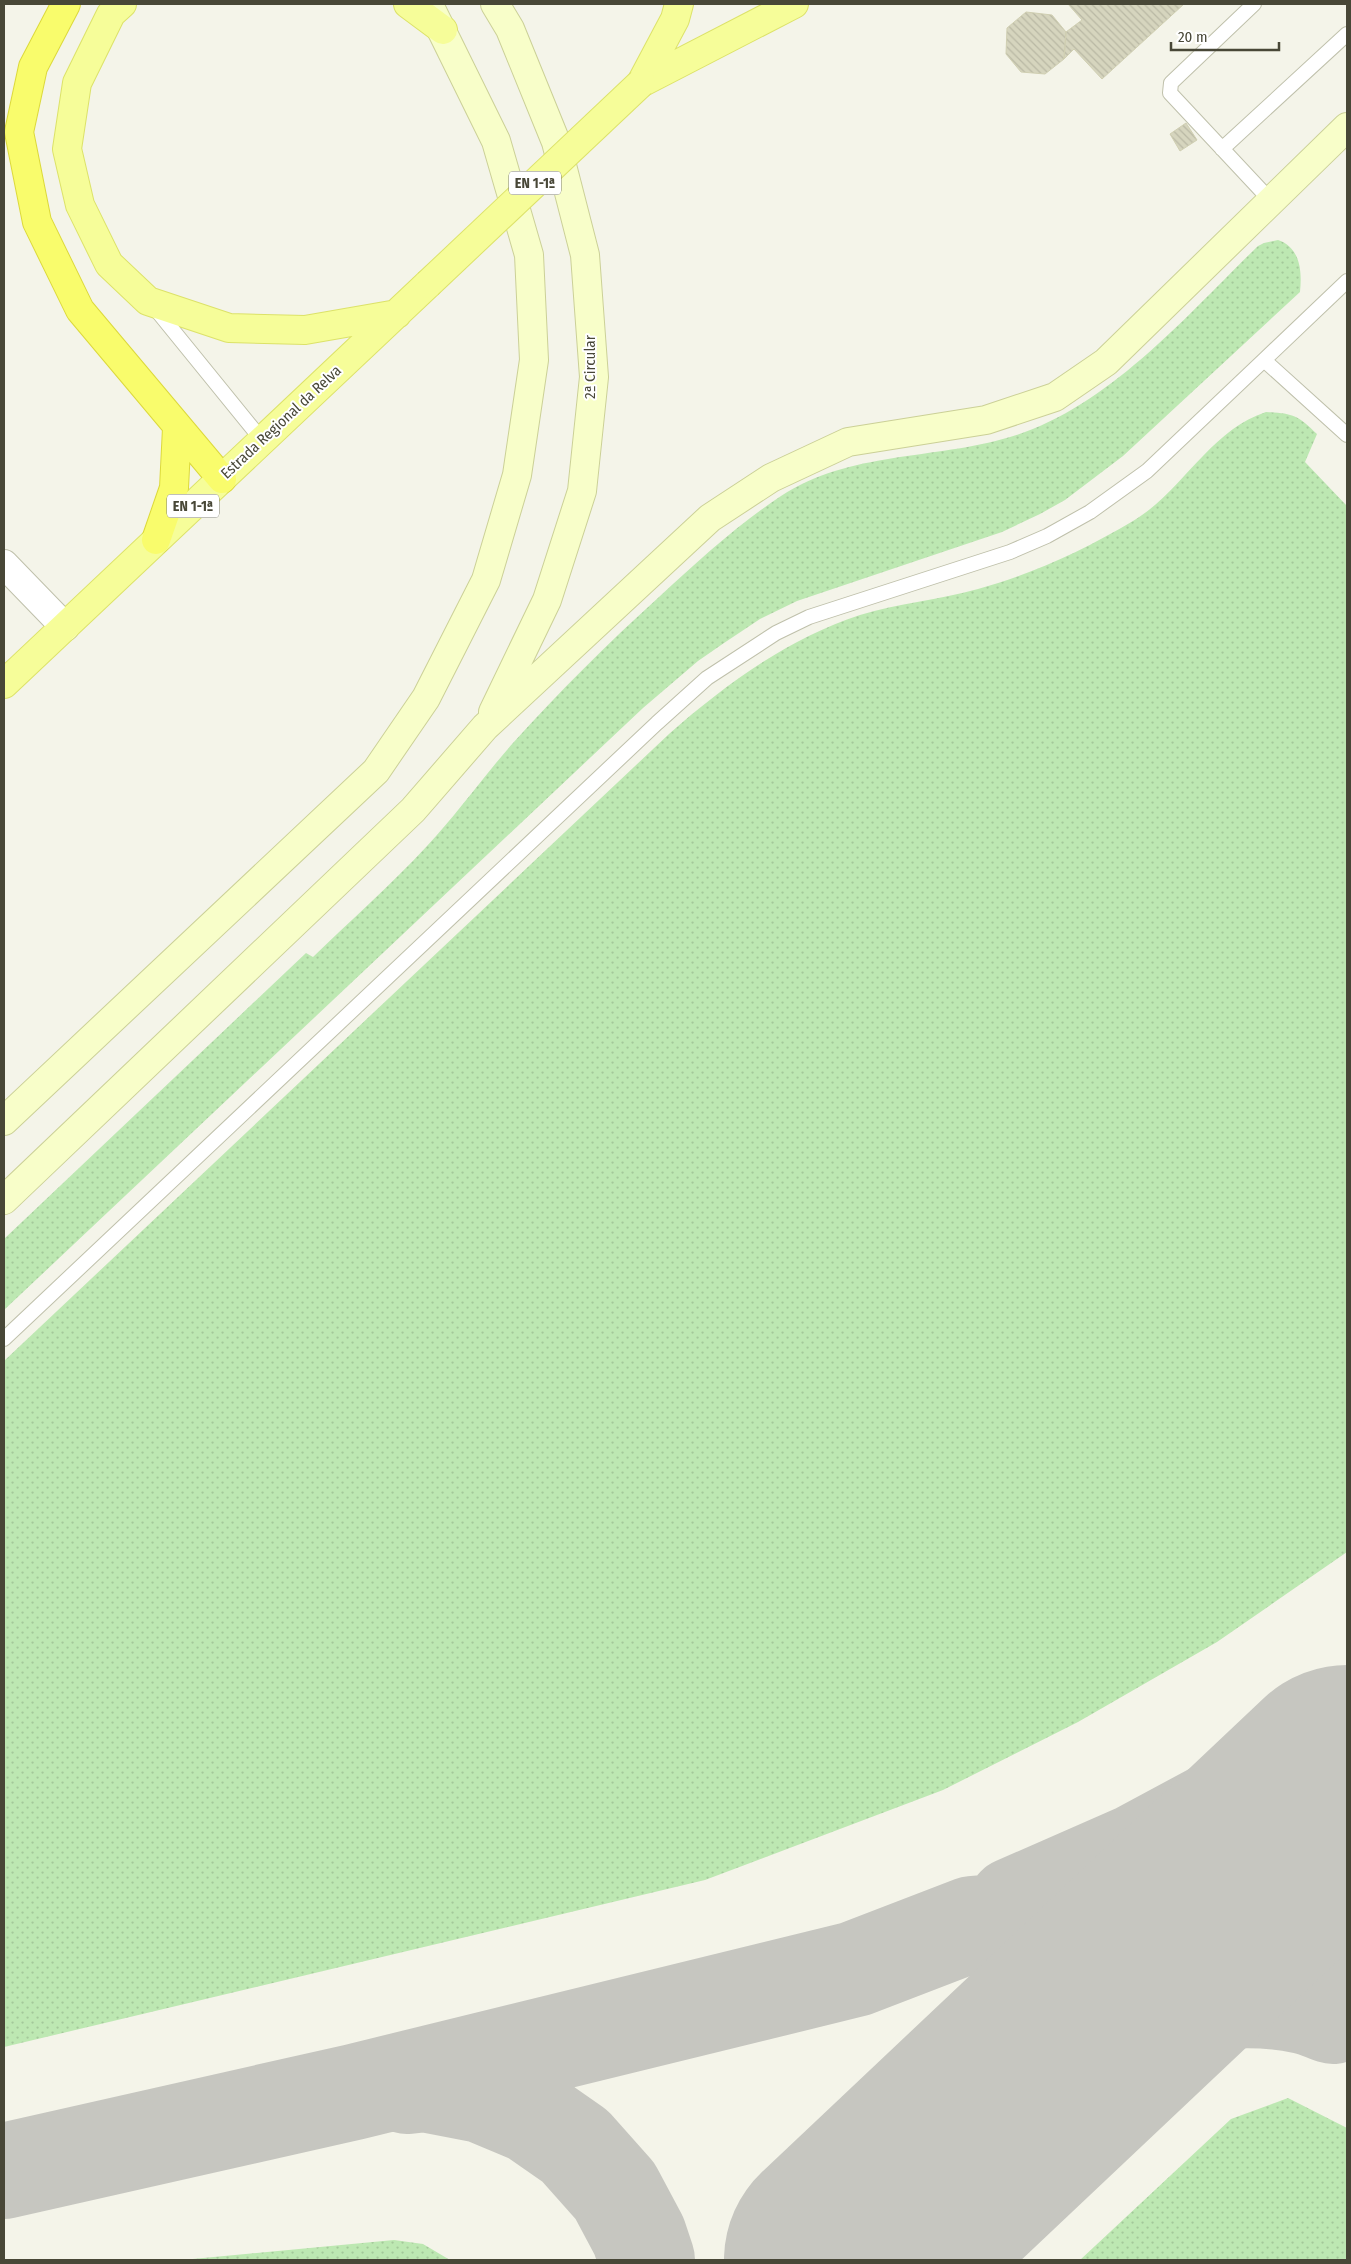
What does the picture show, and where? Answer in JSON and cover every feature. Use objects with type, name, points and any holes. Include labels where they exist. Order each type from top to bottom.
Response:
[{"type":"highway","points":[[66,4],[33,67],[19,132],[37,222],[80,310],[177,428],[222,478]]},
{"type":"highway","points":[[156,540],[174,488],[177,428]]},
{"type":"main road","points":[[122,4],[111,14],[77,83],[67,148],[80,205],[109,264],[148,300],[229,328],[305,330],[397,314]]},
{"type":"main road","points":[[408,4],[443,30]]},
{"type":"main road","name":"EN 1-1ª","points":[[4,1121],[376,771],[426,698],[486,580],[517,475],[534,360],[529,255],[496,141],[443,30],[428,4]]},
{"type":"main road","name":"2ª Circular","points":[[486,727],[547,600],[582,491],[594,377],[585,254],[558,151],[510,28],[495,4]]},
{"type":"main road","name":"EN 1-1ª","points":[[641,83],[675,19],[679,4]]},
{"type":"main road","name":"EN 1-1ª","points":[[641,83],[794,4]]},
{"type":"main road","name":"Estrada Regional da Relva","points":[[4,684],[641,83]]},
{"type":"main road","points":[[486,727],[710,518],[772,478],[848,442],[986,420],[1055,397],[1106,362],[1347,127]]},
{"type":"main road","name":"EN 1-1ª","points":[[4,1200],[413,810],[486,727]]},
{"type":"street","points":[[4,564],[65,627]]},
{"type":"lane","points":[[1254,4],[1170,83],[1170,93],[1271,201]]},
{"type":"lane","points":[[1222,149],[1347,34]]},
{"type":"lane","points":[[4,1339],[707,678],[776,633],[809,617],[1010,552],[1047,536],[1090,512],[1147,472],[1347,281]]},
{"type":"lane","points":[[148,300],[262,440]]},
{"type":"lane","points":[[1264,360],[1347,434]]},
{"type":"green space","points":[[1278,240],[1286,244],[1296,255],[1301,277],[1300,292],[1123,456],[1065,500],[1040,514],[1002,532],[797,601],[760,619],[698,661],[643,708],[4,1310],[4,1239],[306,953],[313,957],[385,889],[438,834],[513,743],[566,687],[640,614],[718,544],[781,496],[807,481],[863,464],[951,450],[1010,437],[1046,423],[1080,405],[1144,357],[1174,330],[1258,246]]},
{"type":"green space","points":[[1266,412],[1294,416],[1317,434],[1305,462],[1347,506],[1347,1552],[1217,1642],[1078,1722],[943,1790],[705,1880],[4,2047],[4,1361],[669,734],[712,698],[782,650],[833,625],[874,611],[963,593],[998,583],[1038,569],[1096,542],[1150,509],[1228,433],[1246,421]]},
{"type":"green space","points":[[1288,2098],[1347,2128],[1347,2260],[1080,2260],[1231,2119]]},
{"type":"green space","points":[[394,2240],[423,2244],[450,2260],[182,2260]]},
{"type":"building","points":[[1068,4],[1184,4],[1102,79],[1074,49],[1064,59],[1066,32],[1082,20]]},
{"type":"building","points":[[1026,12],[1052,15],[1066,32],[1064,59],[1045,74],[1021,72],[1006,54],[1007,28]]},
{"type":"building","points":[[1186,123],[1197,140],[1180,151],[1170,134]]},
{"type":"taxiway","points":[[1015,1905],[1136,1852],[1257,1787],[1347,1732]]},
{"type":"taxiway","points":[[4,2171],[354,2092],[855,1969],[972,1924],[1064,1916],[1130,1918],[1195,1930],[1267,1957],[1316,1980],[1347,2001]]},
{"type":"taxiway","points":[[1046,2071],[1095,2041],[1133,2022],[1165,2011],[1204,2003],[1245,2000],[1285,2003],[1304,2006],[1333,2016]]},
{"type":"taxiway","points":[[407,2086],[425,2084],[482,2095],[532,2116],[575,2146],[615,2191],[639,2236],[647,2260]]},
{"type":"runway","points":[[845,2260],[1347,1786]]}]
